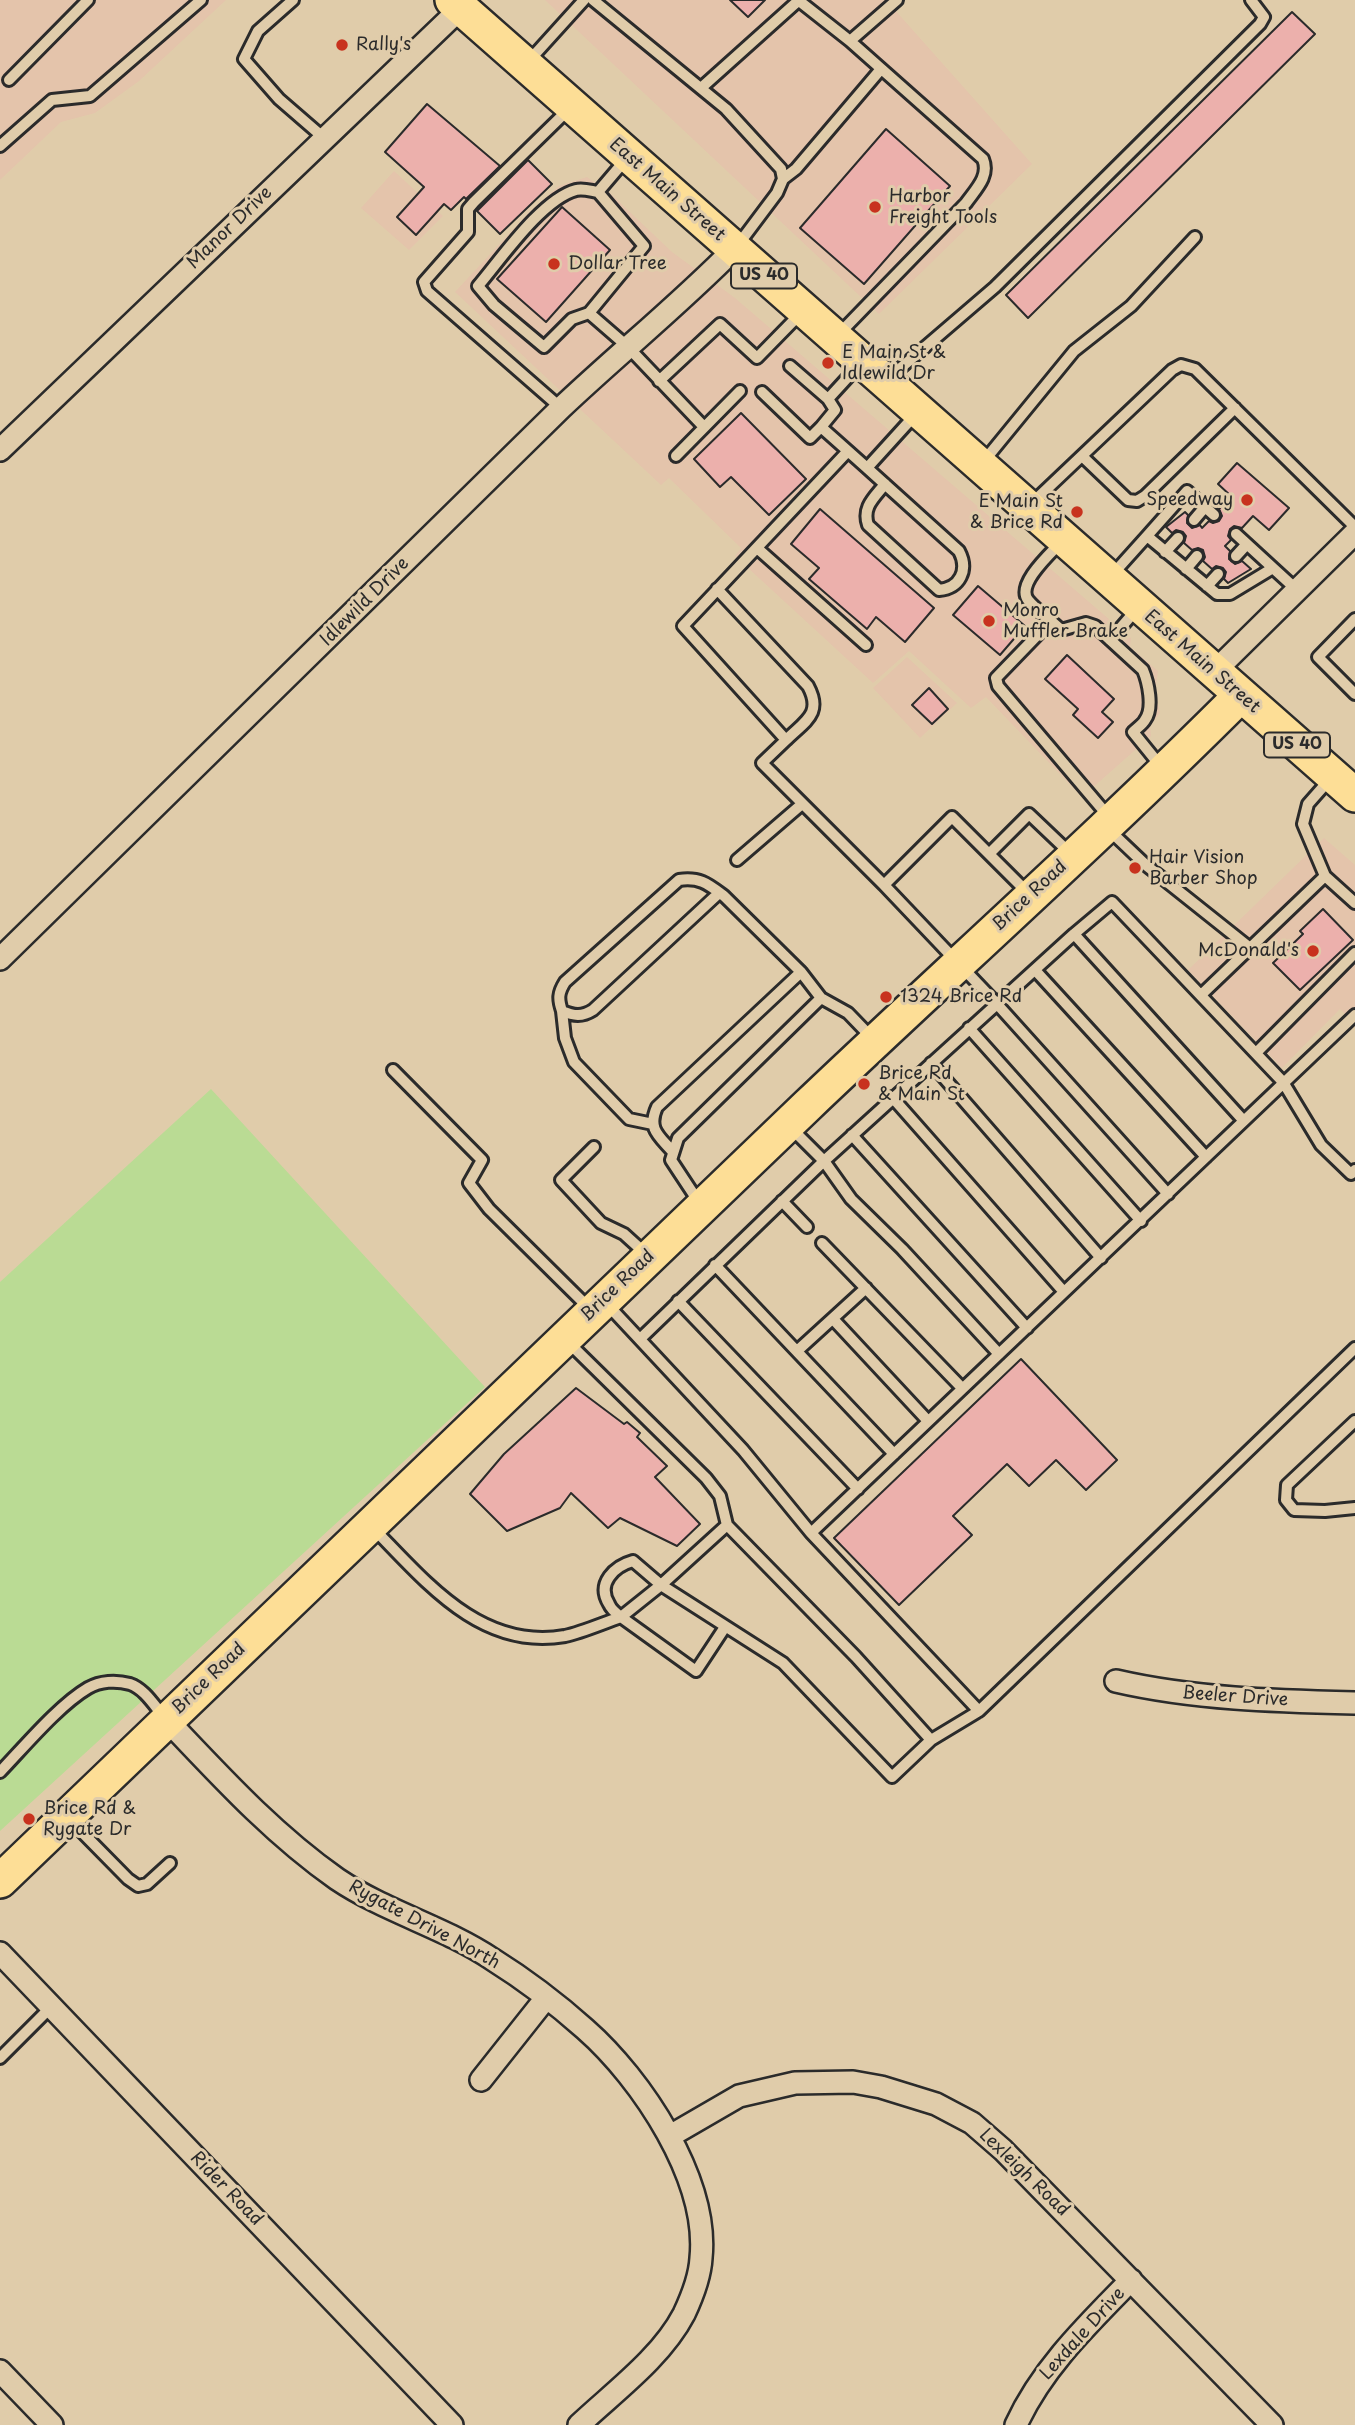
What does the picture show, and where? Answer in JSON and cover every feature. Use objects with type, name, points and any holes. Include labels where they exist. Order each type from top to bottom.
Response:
[{"type":"main road","name":"East Main Street","points":[[456,4],[1344,785]]},
{"type":"main road","name":"Brice Road","points":[[0,1881],[369,1524],[957,964],[1165,771],[1240,696]]},
{"type":"street","name":"Manor Drive","points":[[0,450],[324,138],[456,4]]},
{"type":"street","name":"Idlewild Drive","points":[[0,959],[561,408],[627,346],[699,285],[734,249]]},
{"type":"street","points":[[1214,672],[1355,533]]},
{"type":"street","name":"Beeler Drive","points":[[1116,1681],[1171,1692],[1257,1700],[1355,1703]]},
{"type":"street","name":"Rygate Drive North","points":[[167,1720],[246,1803],[289,1843],[377,1902],[492,1958],[585,2029],[622,2067],[670,2136],[695,2195],[701,2225],[701,2259],[695,2287],[683,2315],[668,2338],[647,2362],[579,2425]]},
{"type":"street","name":"Rider Road","points":[[0,1953],[452,2425]]},
{"type":"street","points":[[481,2080],[546,1998]]},
{"type":"street","name":"Lexleigh Road","points":[[670,2136],[738,2096],[795,2082],[853,2082],[908,2094],[936,2104],[972,2123],[1003,2150],[1272,2425]]},
{"type":"street","name":"Lexdale Drive","points":[[1016,2425],[1048,2373],[1083,2329],[1132,2280]]},
{"type":"street","points":[[0,2371],[52,2425]]},
{"type":"lane","points":[[9,80],[88,0]]},
{"type":"lane","points":[[0,146],[52,100],[90,96],[201,0]]},
{"type":"lane","points":[[293,0],[258,31],[244,59],[279,99],[324,138]]},
{"type":"lane","points":[[525,65],[584,0]]},
{"type":"lane","points":[[593,0],[726,109],[781,169],[783,179]]},
{"type":"lane","points":[[701,88],[798,0],[850,41],[984,159],[986,167],[983,180],[966,203],[835,338]]},
{"type":"lane","points":[[850,41],[897,0]]},
{"type":"lane","points":[[828,399],[873,372],[995,287],[1260,24],[1264,16],[1251,0]]},
{"type":"lane","points":[[734,249],[777,193],[783,179],[796,169],[881,69]]},
{"type":"lane","points":[[561,408],[441,303],[427,290],[424,282],[468,232],[468,209],[572,106]]},
{"type":"lane","points":[[598,192],[628,156]]},
{"type":"lane","points":[[578,189],[598,192],[644,246],[589,313],[572,319],[544,347],[494,305],[478,286],[537,216],[561,197],[578,189]]},
{"type":"lane","points":[[980,466],[1074,351],[1131,306],[1195,237]]},
{"type":"lane","points":[[659,381],[720,324],[757,358],[804,310]]},
{"type":"lane","points":[[589,313],[627,346],[704,427]]},
{"type":"lane","points":[[1027,508],[1172,370],[1181,365],[1195,369],[1355,527]]},
{"type":"lane","points":[[762,392],[810,438],[835,410],[828,399],[790,366]]},
{"type":"lane","points":[[676,456],[740,391]]},
{"type":"lane","points":[[1082,456],[1129,500],[1137,501],[1235,408]]},
{"type":"lane","points":[[867,468],[918,412]]},
{"type":"lane","points":[[821,427],[885,484],[959,551],[965,561],[964,571],[948,589],[939,590],[868,526],[865,517],[867,505],[885,484]]},
{"type":"lane","points":[[786,740],[683,626],[848,451]]},
{"type":"lane","points":[[1108,579],[1187,491],[1210,511],[1194,520]]},
{"type":"lane","points":[[1236,534],[1297,590]]},
{"type":"lane","points":[[1147,536],[1217,594],[1230,594],[1273,568]]},
{"type":"lane","points":[[1166,552],[1178,538]]},
{"type":"lane","points":[[1063,540],[1026,583],[1024,592],[1061,630],[1086,623],[1095,626],[1143,670],[1147,680],[1149,710],[1146,720],[1133,732],[1165,771]]},
{"type":"lane","points":[[1236,556],[1247,544]]},
{"type":"lane","points":[[757,548],[866,645]]},
{"type":"lane","points":[[1186,569],[1197,555]]},
{"type":"lane","points":[[1207,586],[1218,574]]},
{"type":"lane","points":[[718,589],[808,686],[814,698],[815,707],[811,715],[762,763],[884,885],[997,1004],[1168,1194]]},
{"type":"lane","points":[[1110,640],[1139,607]]},
{"type":"lane","points":[[1355,619],[1318,657],[1355,694]]},
{"type":"lane","points":[[1051,621],[996,678],[998,686],[1147,866],[1250,948]]},
{"type":"lane","points":[[1344,785],[1308,804],[1303,824],[1325,876],[1355,903]]},
{"type":"lane","points":[[737,860],[802,804]]},
{"type":"lane","points":[[989,853],[1030,814],[1073,856]]},
{"type":"lane","points":[[884,885],[952,817],[1031,895]]},
{"type":"lane","points":[[1201,995],[1325,876]]},
{"type":"lane","points":[[653,1124],[629,1119],[575,1062],[565,1038],[558,1000],[559,990],[679,880],[694,878],[719,893],[801,972],[821,998],[848,1013],[875,1042]]},
{"type":"lane","points":[[562,1011],[573,1016],[585,1015],[593,1010],[719,893]]},
{"type":"lane","points":[[640,1339],[892,1097],[1112,902],[1283,1082],[1321,1145],[1351,1174],[1355,1170]]},
{"type":"lane","points":[[1074,934],[1243,1119]]},
{"type":"lane","points":[[1256,1053],[1355,953]]},
{"type":"lane","points":[[1035,970],[1206,1157]]},
{"type":"lane","points":[[673,1152],[655,1131],[652,1118],[657,1107],[801,972]]},
{"type":"lane","points":[[702,1207],[671,1160],[678,1138],[821,998]]},
{"type":"lane","points":[[811,1533],[1355,1015]]},
{"type":"lane","points":[[969,1028],[1141,1221]]},
{"type":"lane","points":[[931,1063],[1101,1258]]},
{"type":"lane","points":[[393,1070],[482,1160],[469,1183],[489,1209],[598,1306],[640,1339],[743,1450],[811,1533],[979,1711]]},
{"type":"lane","points":[[892,1097],[1064,1292]]},
{"type":"lane","points":[[788,1125],[824,1161],[851,1199],[902,1249],[999,1354]]},
{"type":"lane","points":[[852,1135],[1027,1328]]},
{"type":"lane","points":[[594,1147],[561,1180],[601,1223],[624,1234],[649,1257]]},
{"type":"lane","points":[[782,1200],[807,1227]]},
{"type":"lane","points":[[822,1243],[962,1388]]},
{"type":"lane","points":[[715,1265],[894,1454]]},
{"type":"lane","points":[[797,1352],[866,1288]]},
{"type":"lane","points":[[678,1301],[858,1489]]},
{"type":"lane","points":[[833,1319],[928,1422]]},
{"type":"lane","points":[[564,1338],[706,1478],[720,1496],[727,1525],[856,1657],[932,1740]]},
{"type":"lane","points":[[725,1627],[696,1671],[621,1618],[608,1604],[605,1589],[608,1576],[620,1564],[633,1561],[661,1586],[783,1663],[892,1777],[932,1740],[979,1711],[1355,1348]]},
{"type":"lane","points":[[1355,1421],[1287,1485],[1286,1500],[1294,1510],[1355,1508]]},
{"type":"lane","points":[[369,1524],[454,1607],[484,1626],[519,1637],[565,1636],[621,1618],[661,1586],[727,1525]]},
{"type":"lane","points":[[0,1772],[68,1704],[89,1687],[109,1681],[131,1684],[141,1691],[167,1720]]},
{"type":"lane","points":[[67,1817],[138,1886],[146,1884],[170,1863]]},
{"type":"lane","points":[[0,2058],[51,2007]]},
{"type":"shaded area","points":[[0,0],[226,0],[139,81],[95,113],[61,122],[0,180]]},
{"type":"shaded area","points":[[545,0],[886,0],[1032,164],[879,314]]},
{"type":"shaded area","points":[[394,171],[443,216],[409,250],[361,208]]},
{"type":"shaded area","points":[[587,177],[611,194],[672,252],[735,298],[1131,638],[1130,647],[1158,671],[1155,692],[1160,713],[1150,726],[1151,736],[1082,797],[986,697],[971,708],[909,651],[873,683],[735,556],[741,548],[669,478],[661,485],[455,292],[530,211],[559,186]]},
{"type":"shaded area","points":[[907,657],[957,703],[920,738],[873,688]]},
{"type":"shaded area","points":[[1324,838],[1355,865],[1355,1024],[1340,1009],[1282,1068],[1188,970]]},
{"type":"green space","points":[[211,1089],[485,1387],[0,1831],[0,1282]]},
{"type":"building","points":[[730,0],[765,0],[748,17]]},
{"type":"building","points":[[1292,12],[1315,34],[1028,318],[1006,295]]},
{"type":"building","points":[[427,104],[500,166],[451,210],[444,204],[416,235],[397,217],[424,187],[385,152]]},
{"type":"building","name":"Harbor Freight Tools","points":[[886,129],[950,186],[864,284],[800,228]]},
{"type":"building","points":[[528,160],[552,184],[500,234],[477,211]]},
{"type":"building","name":"Dollar Tree","points":[[562,207],[610,250],[546,322],[497,279]]},
{"type":"building","points":[[741,413],[806,479],[769,515],[731,477],[720,487],[694,459]]},
{"type":"building","points":[[1237,463],[1289,508],[1269,530],[1253,516],[1242,528],[1234,526],[1230,529],[1228,536],[1231,540],[1225,546],[1230,551],[1229,559],[1235,564],[1242,561],[1251,569],[1228,583],[1224,579],[1226,572],[1223,568],[1216,566],[1212,569],[1203,561],[1203,550],[1192,550],[1184,543],[1186,536],[1183,532],[1176,530],[1172,533],[1166,527],[1185,512],[1188,515],[1187,523],[1192,528],[1200,525],[1202,528],[1209,521],[1219,521],[1222,516],[1219,509],[1231,496],[1218,484]]},
{"type":"building","points":[[820,509],[934,608],[905,642],[876,617],[867,629],[809,579],[819,568],[791,544]]},
{"type":"building","name":"Monro Muffler Brake","points":[[978,586],[1025,626],[1000,655],[953,615]]},
{"type":"building","points":[[1067,655],[1114,699],[1102,712],[1113,722],[1098,738],[1073,715],[1078,709],[1045,679]]},
{"type":"building","points":[[929,688],[948,709],[932,724],[912,705]]},
{"type":"building","name":"McDonald's","points":[[1323,909],[1353,940],[1300,990],[1273,963],[1303,934],[1300,931]]},
{"type":"building","points":[[1021,1359],[1117,1460],[1086,1490],[1056,1460],[1029,1486],[1007,1464],[953,1516],[972,1535],[899,1605],[834,1538]]},
{"type":"building","points":[[576,1388],[640,1433],[637,1437],[667,1466],[655,1477],[700,1524],[677,1546],[620,1518],[608,1528],[571,1493],[560,1508],[507,1531],[470,1494],[504,1454]]},
{"type":"place","name":"Rally's","points":[[342,45]]},
{"type":"place","name":"Harbor Freight Tools","points":[[875,207]]},
{"type":"place","name":"Dollar Tree","points":[[554,264]]},
{"type":"place","name":"E Main St & Idlewild Dr","points":[[828,363]]},
{"type":"place","name":"Speedway","points":[[1247,500]]},
{"type":"place","name":"E Main St & Brice Rd","points":[[1077,512]]},
{"type":"place","name":"Monro Muffler Brake","points":[[989,621]]},
{"type":"place","name":"Hair Vision Barber Shop","points":[[1135,868]]},
{"type":"place","name":"McDonald's","points":[[1313,951]]},
{"type":"place","name":"1324 Brice Rd","points":[[886,997]]},
{"type":"place","name":"Brice Rd & Main St","points":[[864,1084]]},
{"type":"place","name":"Brice Rd & Rygate Dr","points":[[29,1819]]}]
